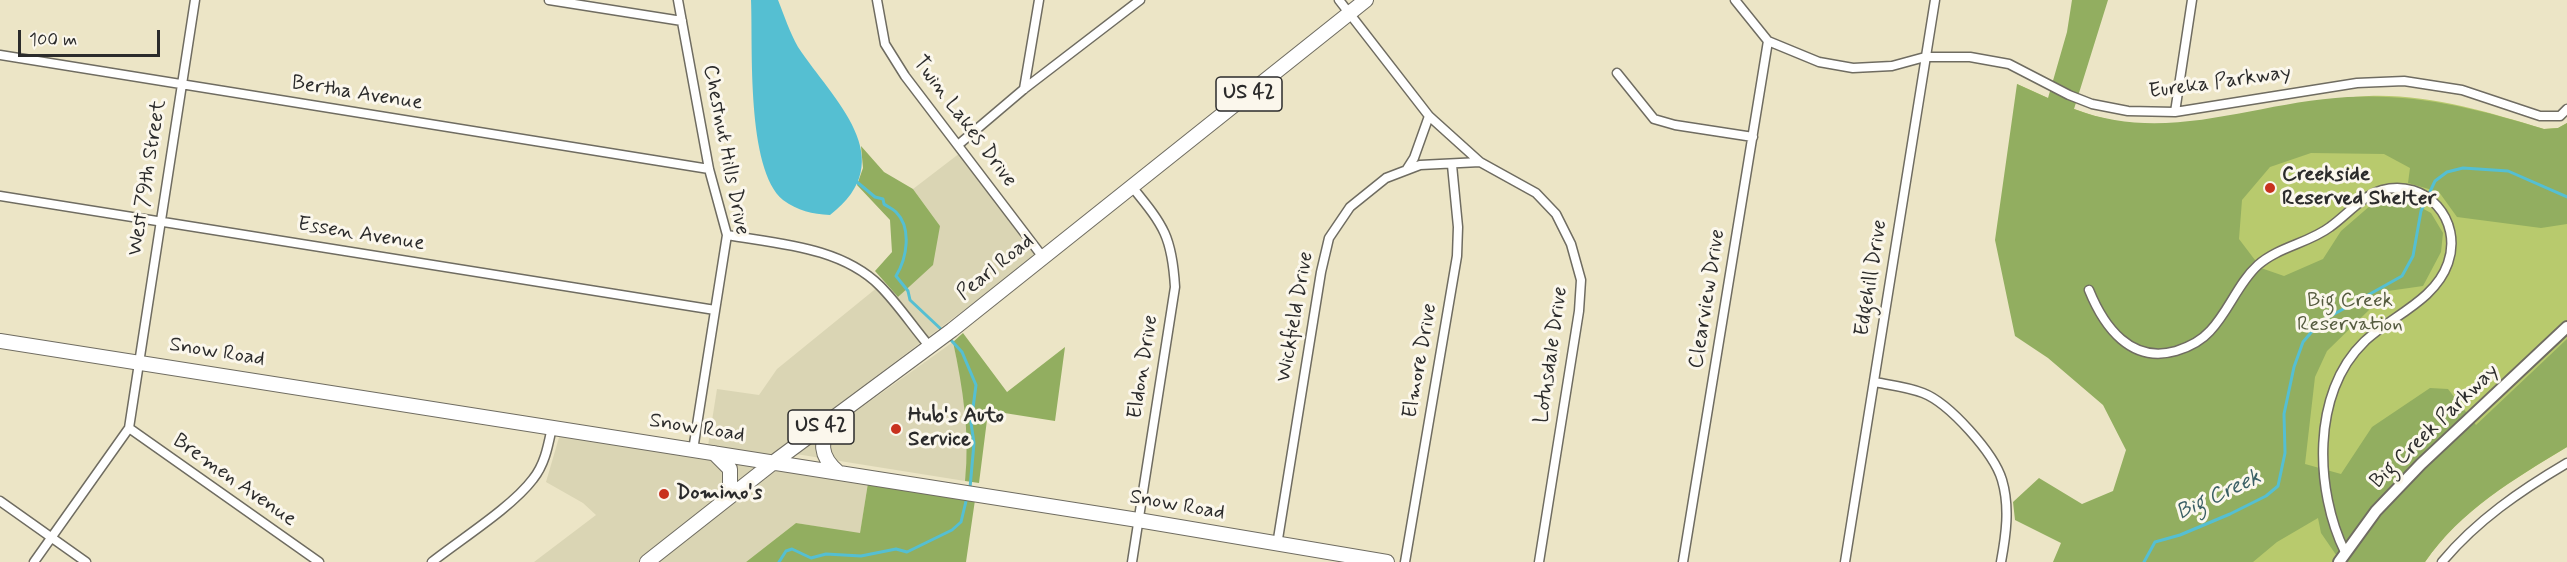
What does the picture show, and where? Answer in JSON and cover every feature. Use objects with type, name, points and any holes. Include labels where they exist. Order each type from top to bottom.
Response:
[{"type":"main road","name":"Pearl Road","points":[[647,562],[774,462],[947,334],[1366,0]]},
{"type":"main road","name":"Snow Road","points":[[0,341],[1138,519],[1277,545],[1387,562]]},
{"type":"main road","points":[[832,419],[823,440],[823,452],[830,465],[838,472]]},
{"type":"main road","points":[[714,453],[725,461],[731,476],[722,503]]},
{"type":"street","name":"West 79th Street","points":[[129,428],[159,221],[195,0]]},
{"type":"street","points":[[549,0],[682,21]]},
{"type":"street","name":"Chestnut Hills Drive","points":[[678,0],[709,169],[727,235],[693,450]]},
{"type":"street","name":"Twin Lakes Drive","points":[[878,0],[885,44],[905,76],[1042,256]]},
{"type":"street","points":[[1024,89],[1038,0]]},
{"type":"street","points":[[958,145],[1024,89],[1140,0]]},
{"type":"street","name":"Lotusdale Drive","points":[[1338,0],[1429,116],[1480,162],[1536,193],[1556,214],[1571,244],[1581,280],[1579,311],[1539,562]]},
{"type":"street","name":"Eureka Parkway","points":[[1735,0],[1768,41],[1819,62],[1853,68],[1892,66],[1925,57],[1970,57],[2009,64],[2092,104],[2128,111],[2175,112],[2357,82],[2404,81],[2462,90],[2540,116],[2560,116],[2567,109]]},
{"type":"street","name":"Edgehill Drive","points":[[1845,562],[1935,0]]},
{"type":"street","points":[[2175,112],[2192,0]]},
{"type":"street","name":"Clearview Drive","points":[[1683,562],[1768,41]]},
{"type":"street","name":"Bertha Avenue","points":[[0,55],[709,169]]},
{"type":"street","points":[[1617,73],[1654,118],[1675,125],[1753,137]]},
{"type":"street","points":[[1407,169],[1414,158],[1429,116]]},
{"type":"street","name":"Wickfield Drive","points":[[1277,545],[1319,284],[1329,238],[1350,207],[1386,178],[1420,165],[1480,162]]},
{"type":"street","name":"Elmore Drive","points":[[1405,562],[1457,256],[1458,227],[1452,165]]},
{"type":"street","name":"Eldon Drive","points":[[1132,562],[1175,287],[1173,258],[1162,225],[1133,188]]},
{"type":"street","points":[[2089,290],[2108,327],[2130,346],[2157,354],[2184,349],[2210,331],[2247,278],[2264,260],[2318,236],[2373,194],[2404,188],[2423,194],[2436,202],[2449,222],[2451,238],[2449,260],[2441,278],[2421,299],[2372,335],[2354,353],[2339,378],[2330,404],[2325,432],[2324,474],[2333,522],[2345,552]]},
{"type":"street","name":"Essen Avenue","points":[[0,196],[716,310]]},
{"type":"street","points":[[727,235],[808,248],[850,264],[879,285],[930,347]]},
{"type":"street","name":"Big Creek Parkway","points":[[2339,562],[2376,511],[2421,464],[2567,327]]},
{"type":"street","points":[[1874,382],[1923,393],[1944,404],[1963,422],[1984,450],[2002,478],[2007,524],[2001,562]]},
{"type":"street","points":[[34,562],[129,428]]},
{"type":"street","name":"Bremen Avenue","points":[[129,428],[318,562]]},
{"type":"street","points":[[432,562],[520,493],[534,478],[548,449],[552,428]]},
{"type":"street","points":[[2442,562],[2468,533],[2501,507],[2567,464]]},
{"type":"street","points":[[0,501],[86,562]]},
{"type":"shaded area","points":[[960,153],[1037,255],[770,456],[708,446],[717,389],[759,395],[777,369],[884,282],[899,297],[940,226],[913,189]]},
{"type":"shaded area","points":[[953,342],[963,388],[968,457],[965,481],[796,454]]},
{"type":"shaded area","points":[[560,434],[868,483],[860,534],[796,523],[746,562],[534,562],[596,515],[583,503],[546,482]]},
{"type":"green space","name":"Big Creek Reservation","points":[[2072,0],[2108,0],[2074,109],[2109,119],[2143,123],[2177,122],[2313,100],[2373,96],[2447,104],[2544,129],[2558,128],[2567,123],[2567,224],[2541,228],[2457,217],[2439,192],[2408,183],[2410,168],[2384,154],[2311,153],[2270,167],[2242,200],[2239,239],[2261,268],[2284,276],[2323,259],[2341,231],[2371,205],[2394,199],[2411,202],[2431,213],[2443,233],[2441,252],[2423,286],[2388,291],[2364,303],[2369,310],[2327,351],[2315,377],[2305,464],[2341,474],[2372,427],[2430,388],[2448,389],[2476,425],[2567,339],[2567,447],[2508,484],[2472,511],[2439,543],[2425,562],[2341,562],[2321,533],[2318,518],[2277,542],[2253,562],[2053,562],[2061,543],[2015,520],[2013,502],[2039,478],[2082,504],[2113,491],[2126,450],[2103,405],[2048,358],[2015,336],[1995,240],[2017,84],[2048,98],[2067,32]]},
{"type":"green space","name":"Big Creek Reservation","points":[[2017,84],[2087,113],[2111,120],[2143,124],[2208,121],[2305,103],[2369,96],[2414,98],[2458,105],[2544,129],[2558,128],[2567,123],[2567,447],[2508,484],[2472,511],[2439,543],[2425,562],[2091,562],[2173,439]]},
{"type":"green space","points":[[861,146],[884,172],[913,189],[940,226],[933,265],[898,297],[875,271],[892,252],[890,220],[857,185],[863,168]]},
{"type":"green space","points":[[963,333],[1007,392],[1065,347],[1055,421],[998,412],[987,420],[979,483],[965,481],[967,446],[965,411],[953,342]]},
{"type":"green space","points":[[868,483],[975,500],[966,562],[746,562],[796,523],[860,533]]},
{"type":"water","points":[[751,0],[778,0],[798,47],[843,109],[854,130],[861,151],[861,173],[851,194],[830,215],[817,214],[794,207],[783,200],[771,184],[757,135],[752,76]]},
{"type":"waterway","name":"Big Creek","points":[[2144,562],[2155,542],[2180,535],[2230,514],[2266,496],[2278,486],[2285,453],[2284,414],[2294,367],[2303,342],[2320,322],[2402,276],[2413,256],[2421,211],[2435,181],[2447,172],[2463,168],[2508,171],[2567,197]]},
{"type":"waterway","points":[[857,182],[875,197],[883,199],[884,204],[901,219],[906,243],[903,261],[896,276],[908,291],[910,300],[943,331]]},
{"type":"waterway","points":[[949,338],[962,352],[976,385],[971,423],[974,443],[970,488]]},
{"type":"waterway","points":[[779,562],[786,551],[792,549],[811,558],[826,554],[861,556],[896,549],[907,552],[952,530],[961,522],[967,497]]},
{"type":"place","name":"Creekside Reserved Shelter","points":[[2270,188]]},
{"type":"place","name":"Hub's Auto Service","points":[[896,429]]},
{"type":"place","name":"Domino's","points":[[664,494]]}]
